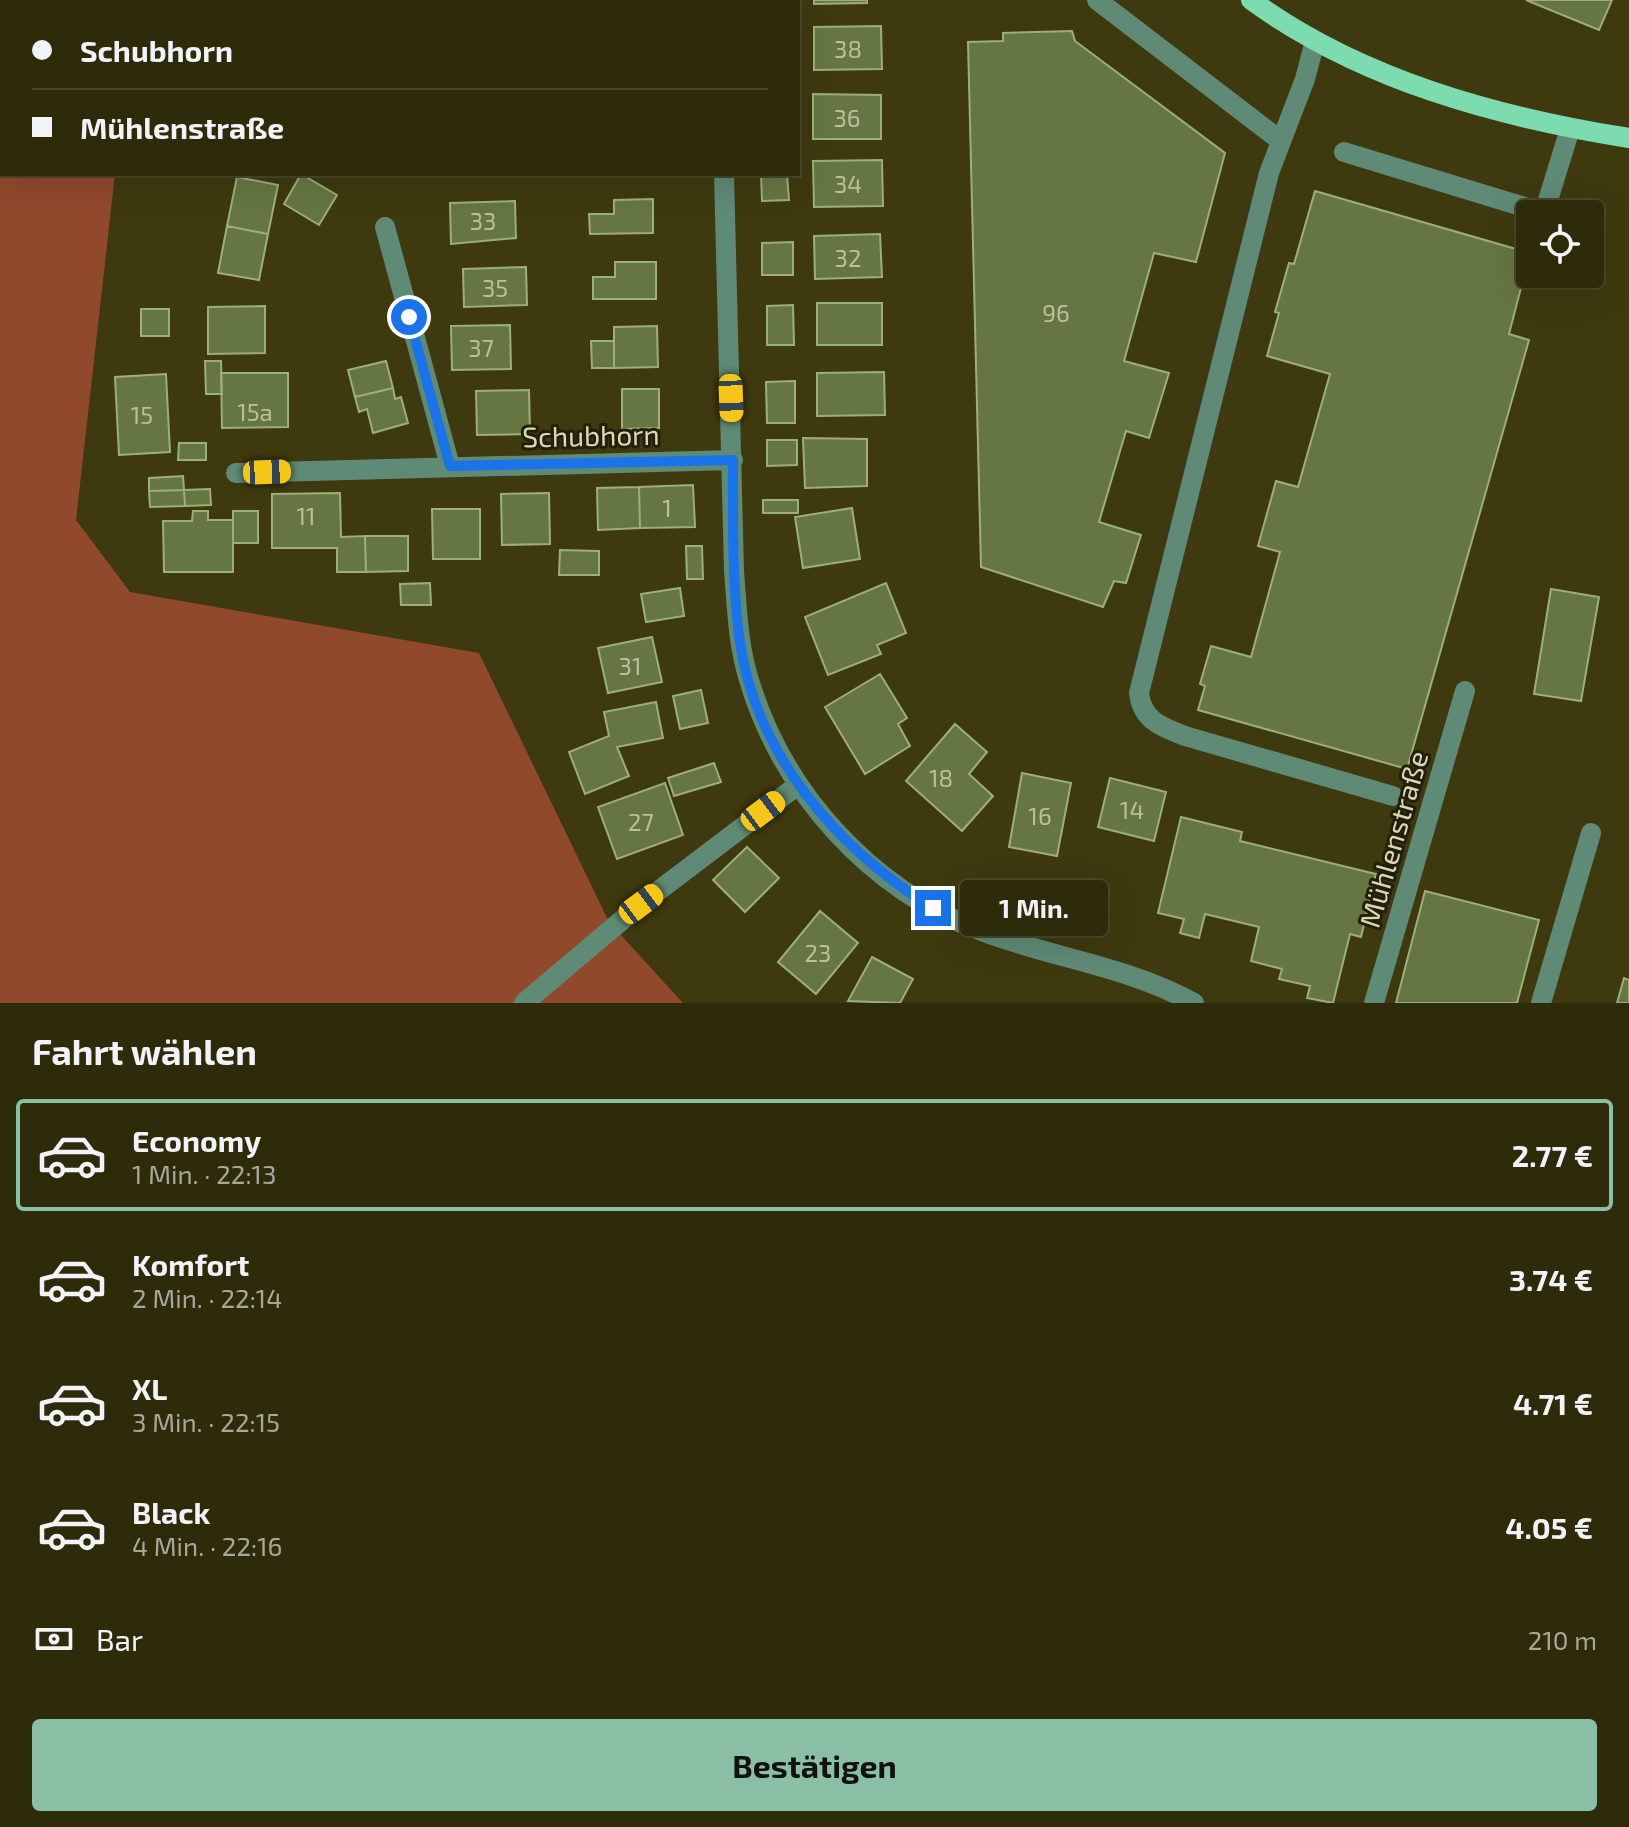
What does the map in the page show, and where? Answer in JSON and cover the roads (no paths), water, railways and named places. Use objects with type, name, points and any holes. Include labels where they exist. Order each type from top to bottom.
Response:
[{"type":"main road","points":[[1251,0],[1315,41],[1399,78],[1483,109],[1570,129],[1629,138]]},
{"type":"street","points":[[1097,0],[1281,141]]},
{"type":"street","points":[[1315,41],[1305,79],[1269,173],[1139,693],[1140,705],[1146,716],[1159,726],[1185,736],[1393,796]]},
{"type":"street","points":[[1344,152],[1544,213],[1570,129]]},
{"type":"street","points":[[724,176],[734,571],[739,637],[748,679],[768,733],[798,785],[826,822],[857,854],[895,885],[982,932],[1145,979],[1194,1003]]},
{"type":"street","points":[[385,227],[450,466]]},
{"type":"street","name":"Schubhorn","points":[[236,473],[733,460]]},
{"type":"street","name":"Mühlenstraße","points":[[1374,1003],[1465,691]]},
{"type":"street","points":[[524,1003],[641,904],[798,785]]},
{"type":"street","points":[[1541,1003],[1591,833]]}]
